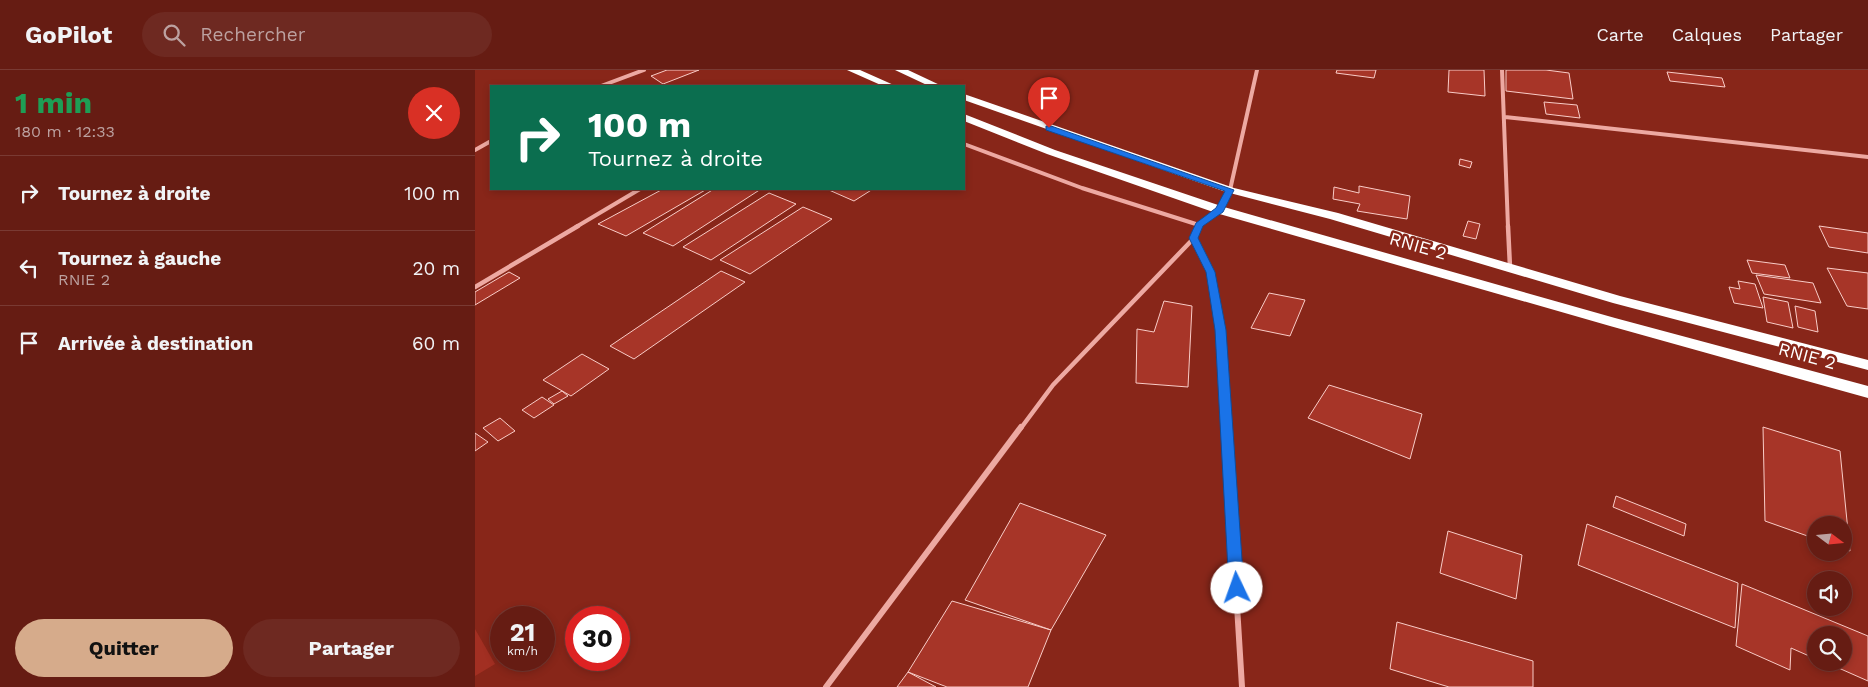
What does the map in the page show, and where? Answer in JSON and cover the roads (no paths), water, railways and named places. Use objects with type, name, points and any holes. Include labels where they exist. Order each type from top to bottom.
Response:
[{"type":"highway","points":[[852,70],[889,85]]},
{"type":"highway","points":[[900,70],[935,85]]},
{"type":"highway","name":"RNIE 2","points":[[965,97],[995,110],[1230,190],[1334,216],[1617,300],[1868,365]]},
{"type":"highway","name":"RNIE 2","points":[[965,117],[1051,152],[1219,210],[1868,392]]},
{"type":"street","points":[[604,85],[644,70]]},
{"type":"street","points":[[826,687],[1053,385],[1194,238],[1199,224],[1219,210],[1230,190],[1257,70]]},
{"type":"street","points":[[1502,70],[1510,267]]},
{"type":"street","points":[[1505,117],[1868,158]]},
{"type":"street","points":[[475,150],[490,142]]},
{"type":"street","points":[[965,144],[1082,188],[1199,224]]},
{"type":"street","points":[[475,287],[638,190]]},
{"type":"street","points":[[1194,238],[1211,272],[1220,330],[1243,687]]}]
